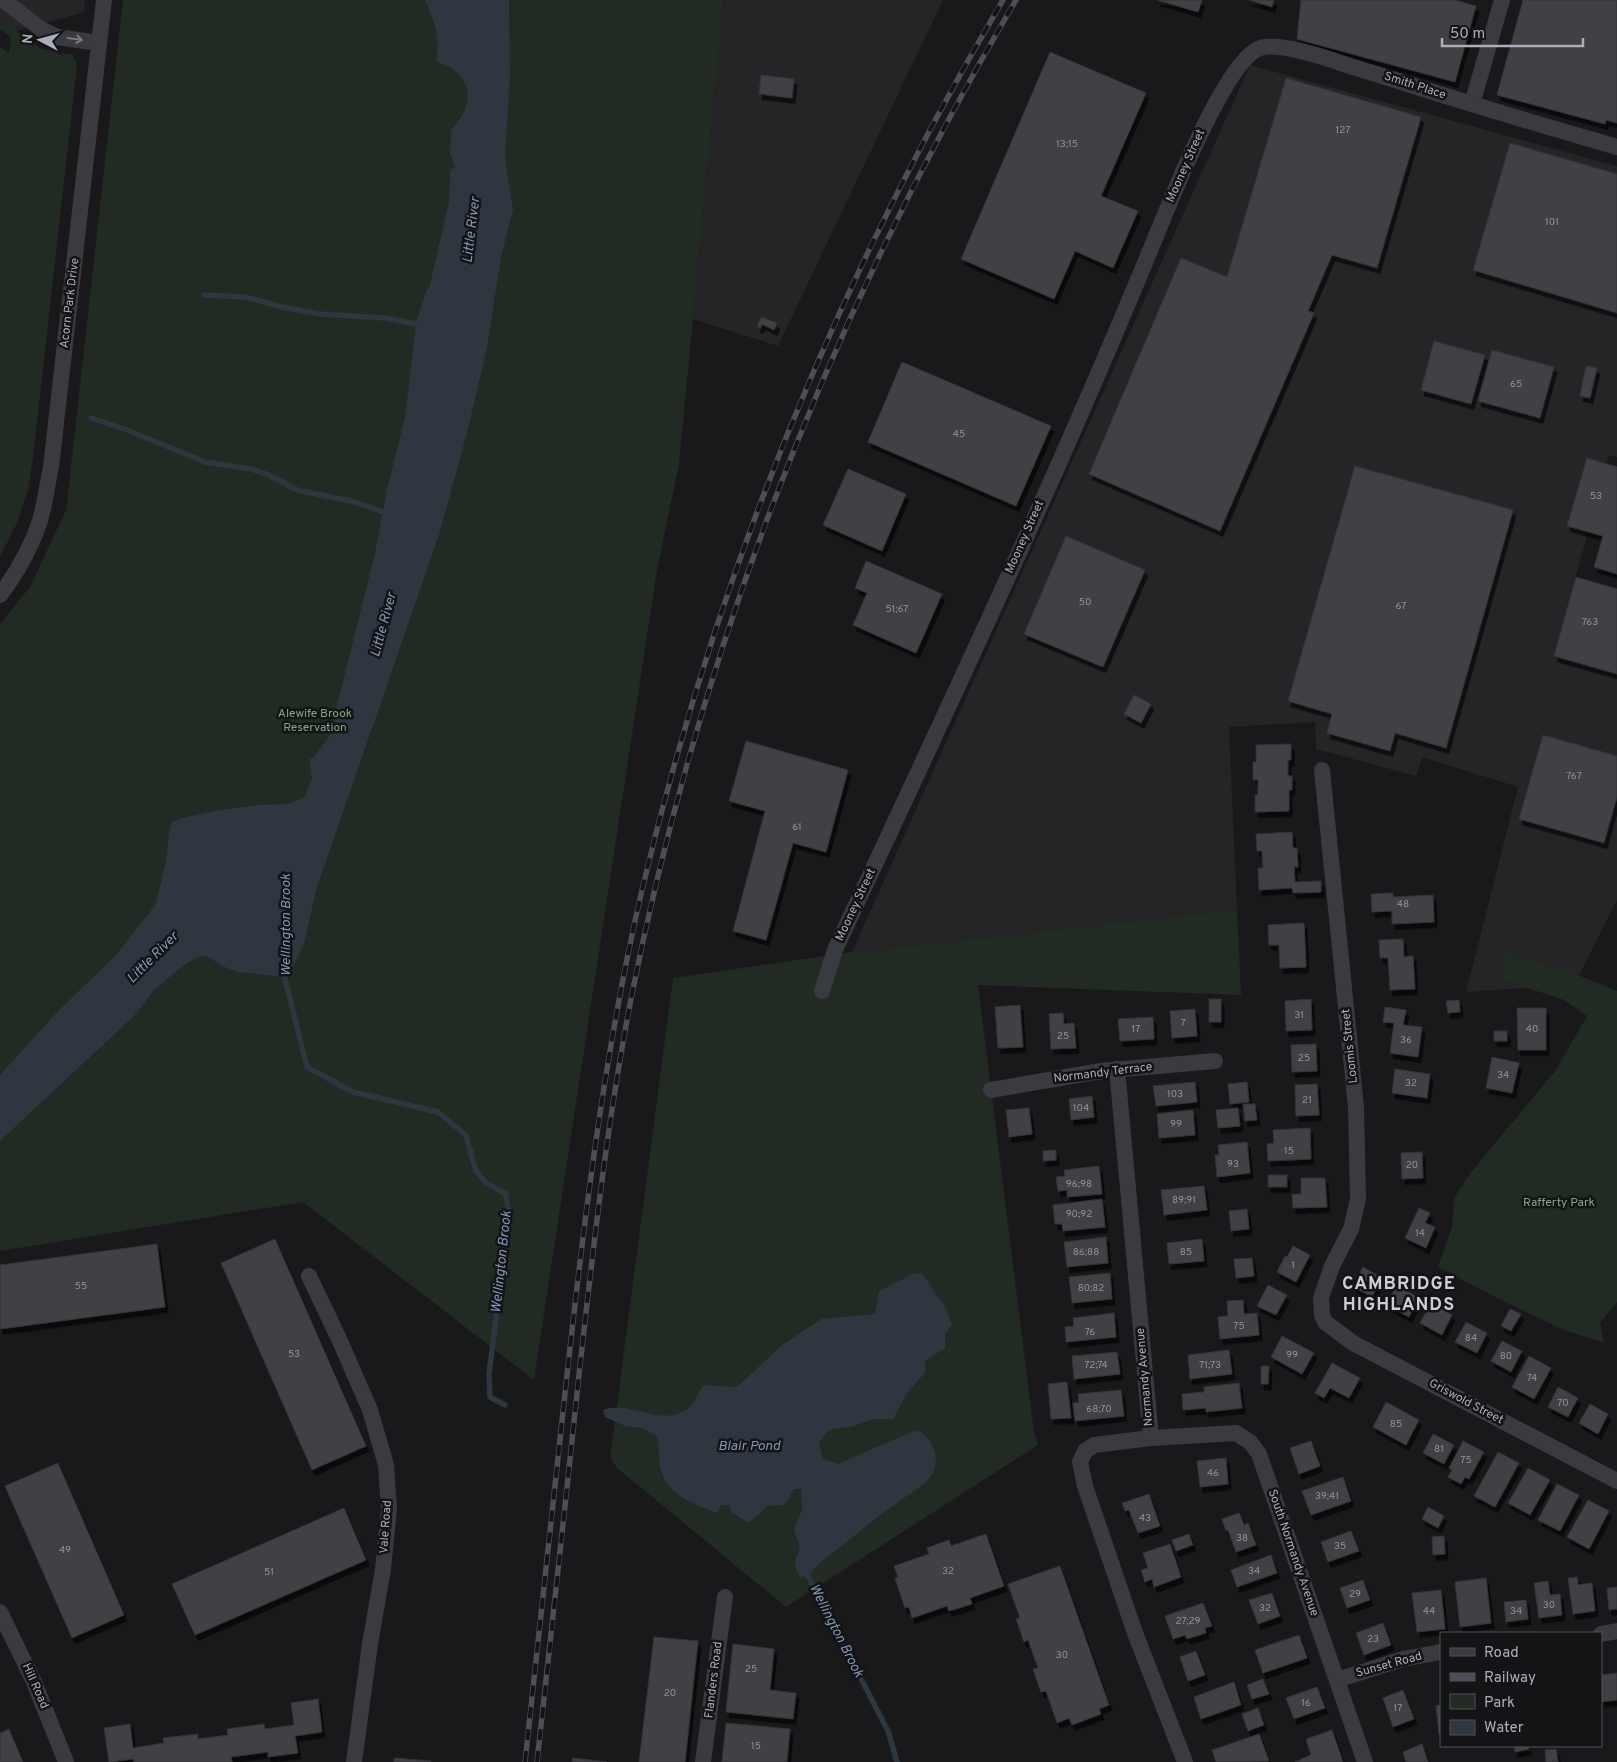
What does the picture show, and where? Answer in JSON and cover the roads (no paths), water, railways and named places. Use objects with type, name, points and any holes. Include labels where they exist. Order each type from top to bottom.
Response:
[{"type":"street","points":[[3,0],[41,29],[57,37],[100,43]]},
{"type":"street","name":"Acorn Park Drive","points":[[0,595],[29,547],[43,511],[51,467],[104,0]]},
{"type":"street","points":[[1472,104],[1502,0]]},
{"type":"street","name":"Smith Place","points":[[1228,84],[1248,55],[1258,48],[1274,46],[1326,58],[1617,147]]},
{"type":"street","name":"Mooney Street","points":[[822,991],[835,950],[987,623],[1132,296],[1186,162],[1208,117],[1228,84]]},
{"type":"street","name":"Loomis Street","points":[[1322,770],[1356,1107],[1358,1199],[1351,1229],[1332,1266],[1321,1298],[1322,1315]]},
{"type":"street","name":"Normandy Terrace","points":[[991,1090],[1082,1074],[1215,1061]]},
{"type":"street","name":"Normandy Avenue","points":[[1117,1070],[1151,1438],[1094,1445],[1085,1451],[1080,1462],[1085,1486],[1132,1624],[1185,1762]]},
{"type":"street","name":"Vale Road","points":[[308,1276],[340,1341],[370,1410],[386,1465],[389,1509],[383,1569],[370,1644],[354,1762]]},
{"type":"street","name":"Griswold Street","points":[[1322,1315],[1325,1322],[1353,1343],[1617,1481]]},
{"type":"street","name":"South Normandy Avenue","points":[[1151,1438],[1236,1434],[1250,1442],[1258,1454],[1366,1762]]},
{"type":"street","name":"Flanders Road","points":[[703,1762],[725,1597]]},
{"type":"street","name":"Hill Road","points":[[0,1612],[34,1682],[66,1762]]},
{"type":"street","points":[[1602,1634],[1617,1632]]},
{"type":"street","name":"Sunset Road","points":[[1337,1680],[1403,1658],[1440,1652]]},
{"type":"water","name":"Little River","points":[[425,0],[509,0],[510,74],[505,159],[513,209],[501,257],[487,348],[467,433],[439,535],[316,890],[304,944],[290,973],[277,976],[238,972],[222,966],[209,957],[201,956],[187,963],[155,989],[134,1016],[0,1141],[0,1075],[58,1011],[115,956],[156,904],[166,861],[172,822],[215,811],[258,805],[288,804],[304,798],[312,779],[309,759],[313,758],[329,737],[375,553],[387,489],[405,417],[416,324],[427,289],[429,289],[449,202],[450,170],[455,167],[450,154],[451,130],[462,115],[468,100],[465,84],[461,77],[452,69],[436,61],[438,45],[436,30]]},
{"type":"water","name":"Blair Pond","points":[[922,1273],[947,1310],[952,1325],[945,1334],[945,1348],[925,1361],[925,1373],[907,1393],[893,1419],[873,1419],[854,1426],[829,1430],[819,1442],[823,1459],[838,1464],[911,1432],[920,1431],[931,1442],[934,1449],[936,1463],[934,1470],[925,1483],[879,1516],[820,1563],[808,1576],[800,1577],[795,1567],[799,1543],[794,1529],[802,1510],[801,1489],[794,1489],[787,1502],[783,1505],[768,1506],[749,1523],[731,1512],[730,1505],[721,1505],[717,1513],[689,1501],[673,1491],[667,1484],[660,1465],[658,1437],[642,1428],[625,1426],[605,1417],[603,1410],[614,1408],[624,1408],[656,1415],[678,1414],[691,1406],[703,1385],[737,1387],[782,1345],[821,1319],[875,1314],[879,1291],[913,1274]]},
{"type":"waterway","points":[[204,295],[245,297],[282,307],[320,314],[385,318],[416,324],[422,323]]},
{"type":"waterway","points":[[91,418],[127,430],[205,462],[251,469],[269,475],[297,490],[355,502],[383,512],[390,511]]},
{"type":"waterway","name":"Wellington Brook","points":[[284,967],[284,974],[307,1067],[353,1092],[438,1112],[466,1135],[476,1171],[486,1183],[506,1194],[509,1216],[489,1374],[490,1397],[505,1405]]},
{"type":"waterway","name":"Wellington Brook","points":[[808,1570],[808,1576],[888,1731],[897,1762]]},
{"type":"railway","points":[[525,1762],[574,1314],[597,1131],[629,950],[642,890],[672,773],[707,658],[746,544],[789,432],[836,321],[888,212],[943,105],[1003,0]]},
{"type":"railway","points":[[537,1762],[601,1186],[622,1046],[660,867],[695,737],[735,609],[781,483],[832,359],[888,237],[950,117],[1016,0]]},
{"type":"district","name":"CAMBRIDGE HIGHLANDS","points":[[1399,1294]]},
{"type":"park label","name":"Alewife Brook Reservation","points":[[315,721]]},
{"type":"park label","name":"Rafferty Park","points":[[1559,1203]]}]
